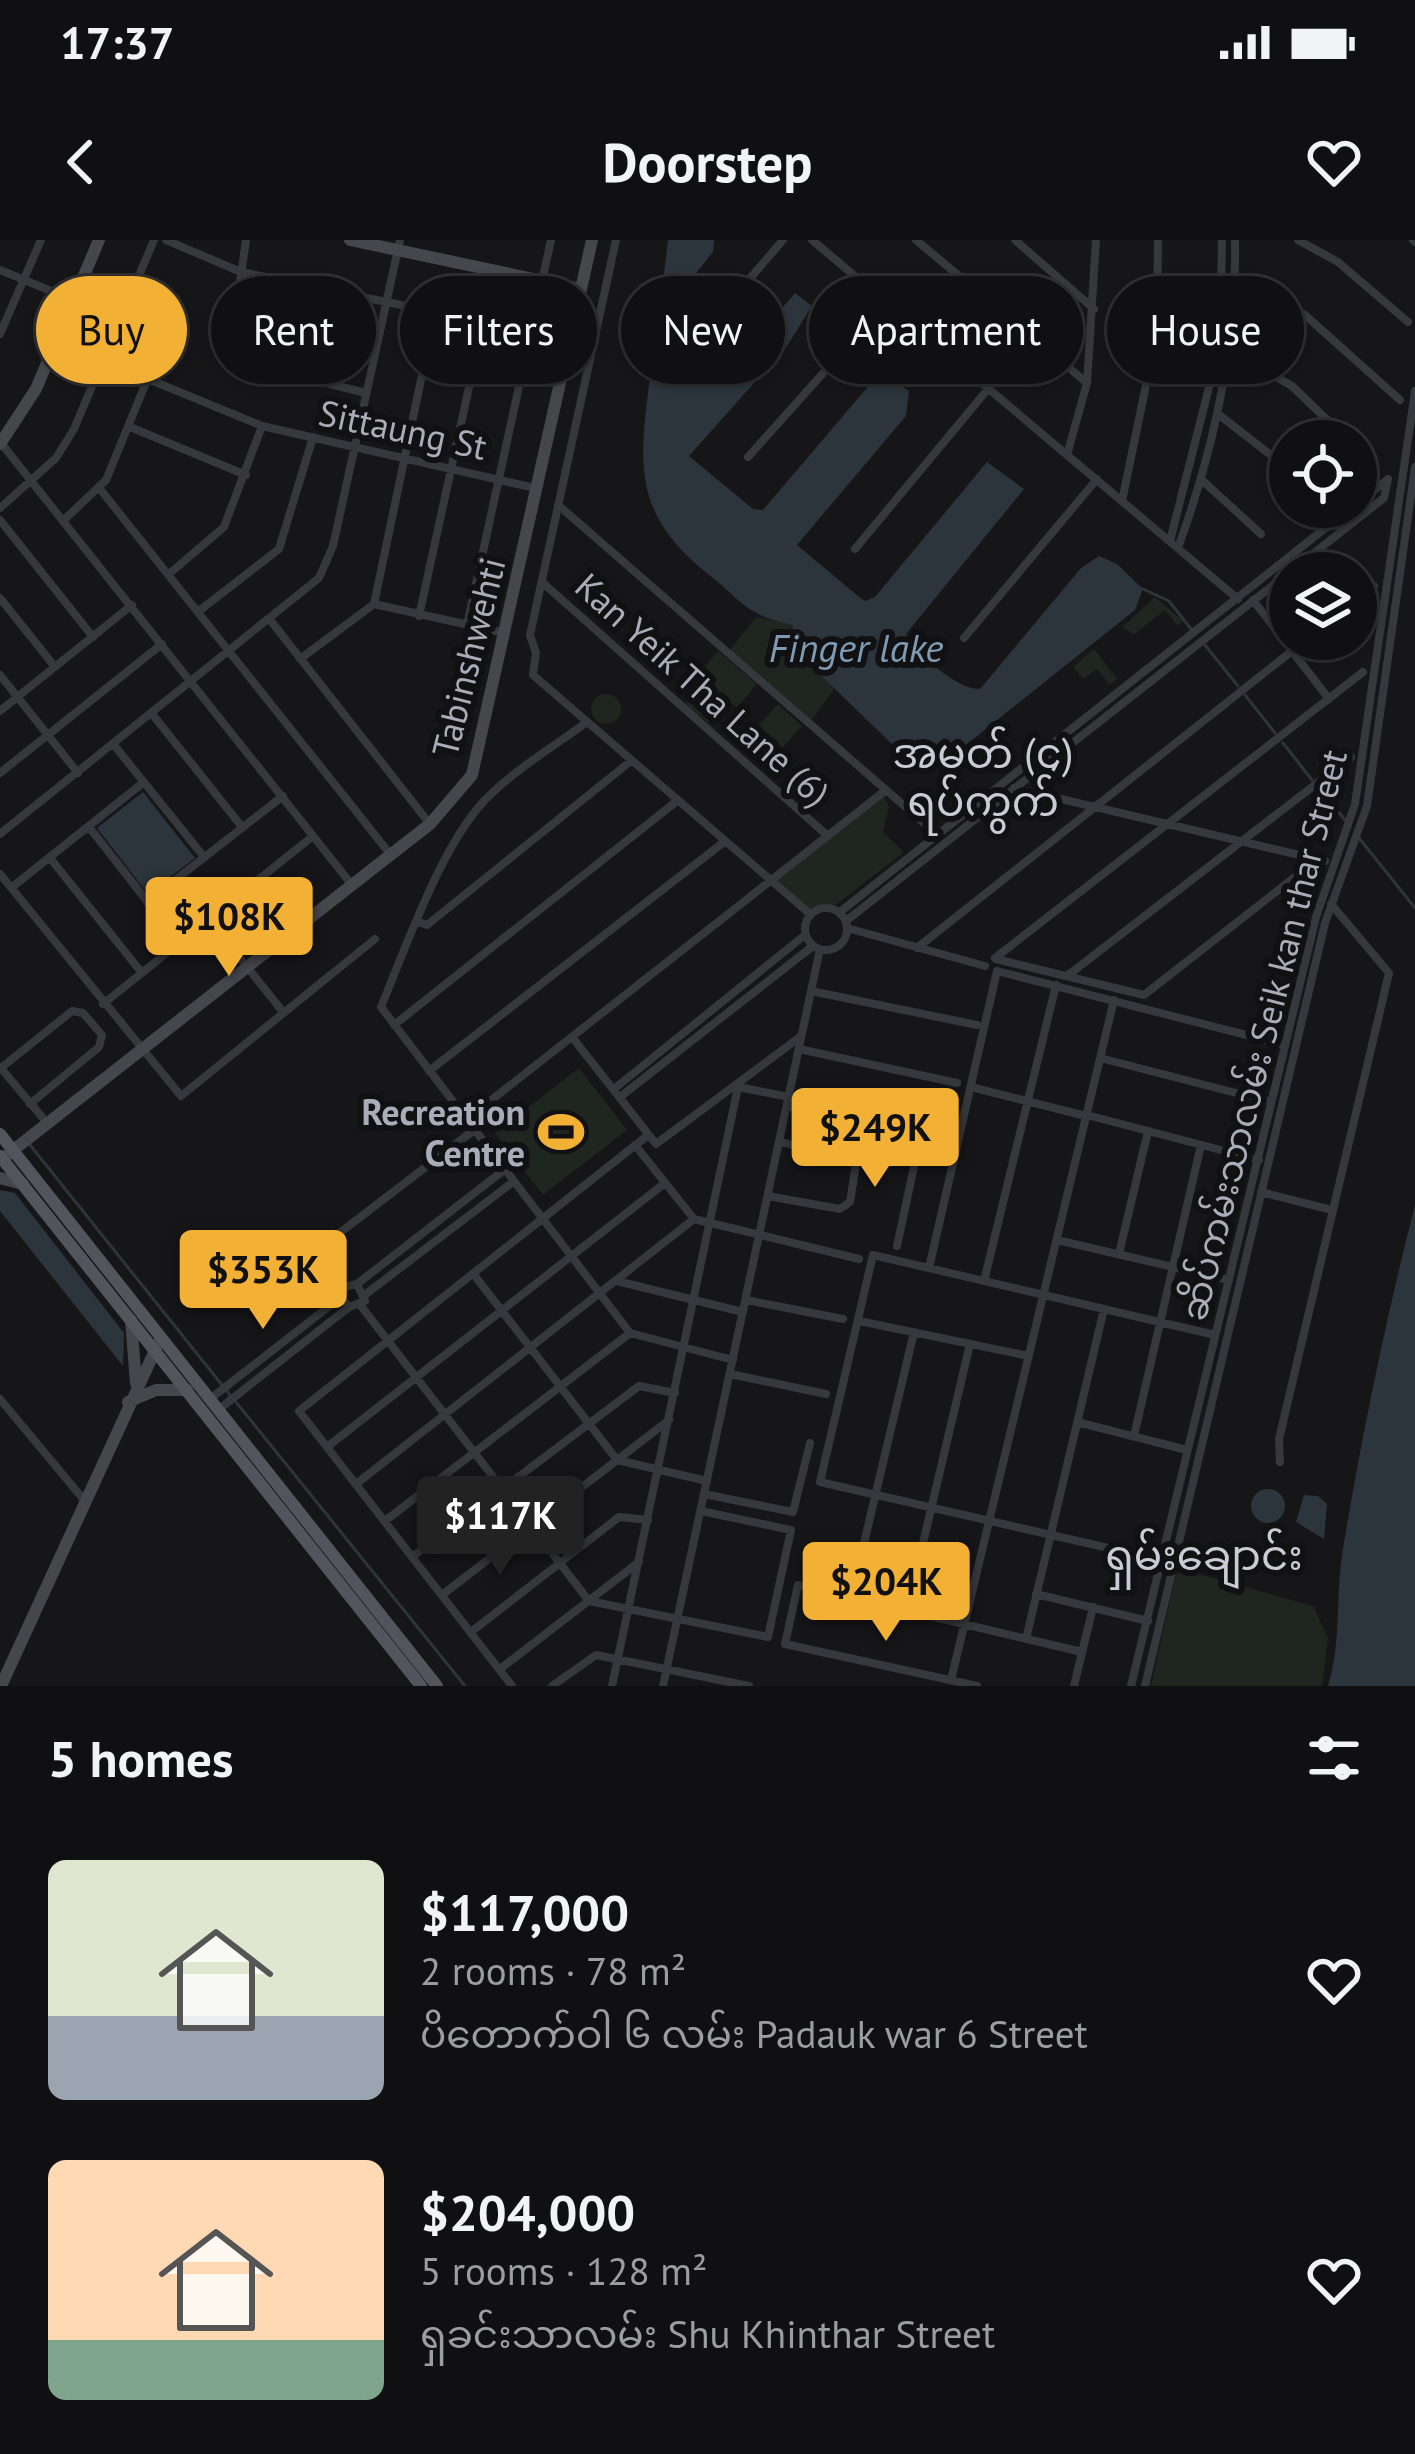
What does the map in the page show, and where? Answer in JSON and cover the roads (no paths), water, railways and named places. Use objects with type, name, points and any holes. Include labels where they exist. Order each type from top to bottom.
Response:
[{"type":"main road","points":[[83,276],[98,240]]},
{"type":"main road","points":[[350,240],[400,245],[526,276]]},
{"type":"main road","name":"Tabinshwehti","points":[[584,276],[592,240]]},
{"type":"main road","points":[[1,443],[38,384]]},
{"type":"main road","name":"Tabinshwehti","points":[[11,1151],[49,1126],[430,824],[472,775],[560,384]]},
{"type":"main road","points":[[0,1134],[158,1343],[437,1686]]},
{"type":"main road","points":[[11,1151],[23,1184],[131,1318],[158,1343],[187,1390],[212,1408],[421,1686]]},
{"type":"main road","points":[[0,1178],[23,1184]]},
{"type":"main road","points":[[131,1318],[136,1386]]},
{"type":"main road","points":[[1,1686],[158,1343]]},
{"type":"main road","points":[[127,1403],[156,1390],[187,1390]]},
{"type":"street","points":[[0,334],[40,240]]},
{"type":"street","points":[[138,276],[154,240]]},
{"type":"street","points":[[166,240],[259,276]]},
{"type":"street","points":[[240,276],[246,240]]},
{"type":"street","points":[[543,276],[551,240]]},
{"type":"street","points":[[616,240],[530,639],[536,655],[533,674],[810,914]]},
{"type":"street","points":[[752,276],[783,240]]},
{"type":"street","points":[[812,240],[854,276]]},
{"type":"street","points":[[916,240],[1087,383]]},
{"type":"street","points":[[1015,240],[1094,308]]},
{"type":"street","points":[[1067,454],[1087,383],[1096,240]]},
{"type":"street","points":[[1123,501],[1157,332],[1158,240]]},
{"type":"street","points":[[1174,545],[1220,344],[1222,240]]},
{"type":"street","points":[[1235,240],[1236,276]]},
{"type":"street","points":[[1298,240],[1352,272],[1408,322]]},
{"type":"street","points":[[0,834],[319,578],[333,546],[400,245]]},
{"type":"street","points":[[0,270],[36,284]]},
{"type":"street","points":[[376,302],[400,307]]},
{"type":"street","points":[[1304,315],[1400,400]]},
{"type":"street","points":[[0,508],[34,480],[74,429],[93,384]]},
{"type":"street","points":[[64,520],[100,490],[146,384]]},
{"type":"street","name":"Sittaung St","points":[[158,384],[262,426],[538,488]]},
{"type":"street","points":[[328,384],[366,393]]},
{"type":"street","points":[[300,659],[374,604],[421,384]]},
{"type":"street","points":[[419,616],[470,384]]},
{"type":"street","points":[[466,626],[519,384]]},
{"type":"street","points":[[748,457],[813,384]]},
{"type":"street","points":[[983,384],[1237,598],[1249,603],[1269,625]]},
{"type":"street","points":[[1174,545],[1202,481],[1223,384]]},
{"type":"street","points":[[1288,384],[1327,420]]},
{"type":"street","points":[[855,549],[988,388]]},
{"type":"street","name":"ဆိပ်ကမ်းသာလမ်း Seik kan thar Street","points":[[1145,1686],[1261,1192],[1271,1102],[1316,916],[1355,804],[1415,391]]},
{"type":"street","points":[[1218,414],[1269,454]]},
{"type":"street","points":[[170,574],[224,527],[262,426]]},
{"type":"street","points":[[130,427],[246,476]]},
{"type":"street","points":[[199,611],[278,549],[313,437]]},
{"type":"street","points":[[1,443],[352,885]]},
{"type":"street","name":"ဆိပ်ကမ်းသာလမ်း Seik kan thar Street","points":[[1131,1686],[1229,1280],[1330,903],[1367,806],[1415,467]]},
{"type":"street","points":[[964,638],[1097,479]]},
{"type":"street","points":[[1377,488],[1388,479],[1384,498],[1377,503]]},
{"type":"street","points":[[1202,481],[1261,534]]},
{"type":"street","points":[[100,490],[390,854]]},
{"type":"street","points":[[558,505],[939,836]]},
{"type":"street","points":[[0,520],[93,637]]},
{"type":"street","points":[[616,1093],[817,948],[837,947],[844,920],[939,836],[1326,528]]},
{"type":"street","points":[[844,920],[1345,528]]},
{"type":"street","name":"Kan Yeik Tha Lane (6)","points":[[542,582],[828,837]]},
{"type":"street","points":[[0,598],[55,667]]},
{"type":"street","points":[[374,604],[507,633]]},
{"type":"street","points":[[0,711],[132,605]]},
{"type":"street","points":[[271,621],[430,824]]},
{"type":"street","points":[[0,773],[162,644]]},
{"type":"street","points":[[917,948],[1281,660]]},
{"type":"street","points":[[1299,660],[1330,699]]},
{"type":"street","points":[[1001,784],[1093,808],[1168,825],[1243,842],[1322,860],[1144,995],[995,958],[1168,825],[1363,672]]},
{"type":"street","points":[[0,675],[78,772]]},
{"type":"street","points":[[153,715],[242,827]]},
{"type":"street","points":[[587,722],[491,793],[471,816],[416,921],[381,1007],[630,1333],[733,1360]]},
{"type":"street","points":[[114,745],[204,857]]},
{"type":"street","points":[[1067,976],[1351,757]]},
{"type":"street","points":[[416,921],[427,925],[632,761]]},
{"type":"street","points":[[11,888],[144,782]]},
{"type":"street","points":[[466,1120],[886,790]]},
{"type":"street","points":[[147,902],[283,796]]},
{"type":"street","points":[[394,1025],[677,801]]},
{"type":"street","points":[[88,826],[179,943]]},
{"type":"street","points":[[103,1004],[313,836]]},
{"type":"street","points":[[429,1070],[724,842]]},
{"type":"street","points":[[50,858],[142,973]]},
{"type":"street","points":[[0,874],[181,1096],[374,939]]},
{"type":"street","points":[[1280,1462],[1279,1439],[1389,974],[1330,903]]},
{"type":"street","points":[[810,914],[826,907],[844,920],[917,948],[985,966]]},
{"type":"street","points":[[616,1093],[805,935],[810,914]]},
{"type":"street","points":[[209,919],[283,1012]]},
{"type":"street","points":[[663,1686],[812,992],[817,948],[805,935]]},
{"type":"street","points":[[929,1268],[998,971],[1285,1045]]},
{"type":"street","points":[[984,1281],[1056,985]]},
{"type":"street","points":[[812,992],[977,1024]]},
{"type":"street","points":[[951,1680],[1114,1000]]},
{"type":"street","points":[[30,1104],[99,1046],[102,1035],[83,1012],[72,1011],[1,1067],[30,1104],[49,1126]]},
{"type":"street","points":[[572,1037],[646,1136],[662,1144],[802,1035]]},
{"type":"street","points":[[799,1049],[957,1083]]},
{"type":"street","points":[[1100,1058],[1271,1102]]},
{"type":"street","points":[[738,1087],[946,1140]]},
{"type":"street","points":[[612,1686],[738,1087]]},
{"type":"street","points":[[971,1087],[1263,1161]]},
{"type":"street","points":[[349,1307],[320,1247],[474,1130]]},
{"type":"street","points":[[1119,1254],[1148,1131]]},
{"type":"street","points":[[897,1246],[920,1134]]},
{"type":"street","points":[[512,1686],[299,1411],[476,1276],[646,1136]]},
{"type":"street","points":[[768,1196],[840,1209],[849,1205],[854,1186],[856,1164],[779,1141]]},
{"type":"street","points":[[635,1144],[694,1219],[759,1239],[859,1259]]},
{"type":"street","points":[[1134,1436],[1202,1144]]},
{"type":"street","points":[[212,1408],[342,1292],[505,1170]]},
{"type":"street","points":[[361,1306],[366,1294],[513,1182]]},
{"type":"street","points":[[327,1447],[665,1184]]},
{"type":"street","points":[[1261,1192],[1332,1210]]},
{"type":"street","points":[[356,1484],[694,1219]]},
{"type":"street","points":[[1057,1240],[1229,1280]]},
{"type":"street","points":[[1174,1563],[820,1482],[873,1255],[1215,1336]]},
{"type":"street","points":[[476,1276],[617,1460],[707,1481]]},
{"type":"street","points":[[616,1280],[743,1312]]},
{"type":"street","points":[[357,1284],[366,1294]]},
{"type":"street","points":[[746,1300],[843,1319]]},
{"type":"street","points":[[212,1408],[349,1307],[361,1306]]},
{"type":"street","points":[[361,1306],[589,1601],[768,1637],[791,1530],[701,1511]]},
{"type":"street","points":[[1026,1639],[1104,1309]]},
{"type":"street","points":[[859,1321],[1029,1356]]},
{"type":"street","points":[[851,1598],[914,1332]]},
{"type":"street","points":[[385,1521],[630,1333]]},
{"type":"street","points":[[907,1611],[970,1344]]},
{"type":"street","points":[[730,1374],[826,1394]]},
{"type":"street","points":[[412,1557],[639,1386],[675,1393]]},
{"type":"street","points":[[0,1400],[84,1500]]},
{"type":"street","points":[[442,1595],[670,1420]]},
{"type":"street","points":[[1077,1422],[1187,1450]]},
{"type":"street","points":[[704,1494],[794,1513],[809,1443]]},
{"type":"street","points":[[471,1632],[619,1516],[648,1520]]},
{"type":"street","points":[[500,1669],[640,1561]]},
{"type":"street","points":[[977,1686],[785,1644],[798,1585],[1082,1652]]},
{"type":"street","points":[[1036,1594],[1148,1621]]},
{"type":"street","points":[[1074,1686],[1093,1606]]},
{"type":"street","points":[[552,1686],[593,1655],[749,1686]]},
{"type":"water","name":"Finger lake","points":[[668,240],[714,240],[713,252],[694,276],[663,276]]},
{"type":"water","name":"Finger lake","points":[[795,293],[809,304],[809,311],[787,346],[785,305]]},
{"type":"water","name":"Finger lake","points":[[649,384],[753,384],[689,456],[753,509],[763,510],[870,384],[899,384],[909,391],[906,416],[797,545],[865,601],[875,597],[987,462],[1024,489],[906,634],[938,669],[971,688],[980,689],[1081,568],[1099,556],[1117,564],[1143,589],[1135,610],[932,772],[919,770],[812,667],[792,625],[753,611],[683,552],[653,508],[643,462]]},
{"type":"water","points":[[143,792],[195,858],[148,894],[97,828]]},
{"type":"water","points":[[0,1190],[15,1193],[124,1333],[123,1366],[0,1211]]},
{"type":"water","points":[[1415,1205],[1415,1686],[1328,1686],[1350,1506]]},
{"type":"water","points":[[1268,1489],[1280,1494],[1285,1506],[1280,1518],[1268,1523],[1256,1518],[1251,1506],[1256,1494]]},
{"type":"water","points":[[1304,1495],[1318,1496],[1327,1504],[1324,1539],[1296,1522]]},
{"type":"waterway","points":[[1143,589],[1169,601],[1191,629]]},
{"type":"waterway","points":[[1205,645],[1238,686]]},
{"type":"waterway","points":[[1245,695],[1275,733]]},
{"type":"waterway","points":[[1283,743],[1312,780]]},
{"type":"waterway","points":[[1320,789],[1345,820]]},
{"type":"waterway","points":[[1359,838],[1415,908]]},
{"type":"waterway","points":[[30,1145],[230,1395]]},
{"type":"waterway","points":[[236,1402],[465,1686]]},
{"type":"place","name":"Recreation Centre","points":[[561,1132]]},
{"type":"district","name":"အမှတ် (၄) ရပ်ကွက်","points":[[983,776]]},
{"type":"district","name":"ရှမ်းချောင်း","points":[[1204,1554]]}]
